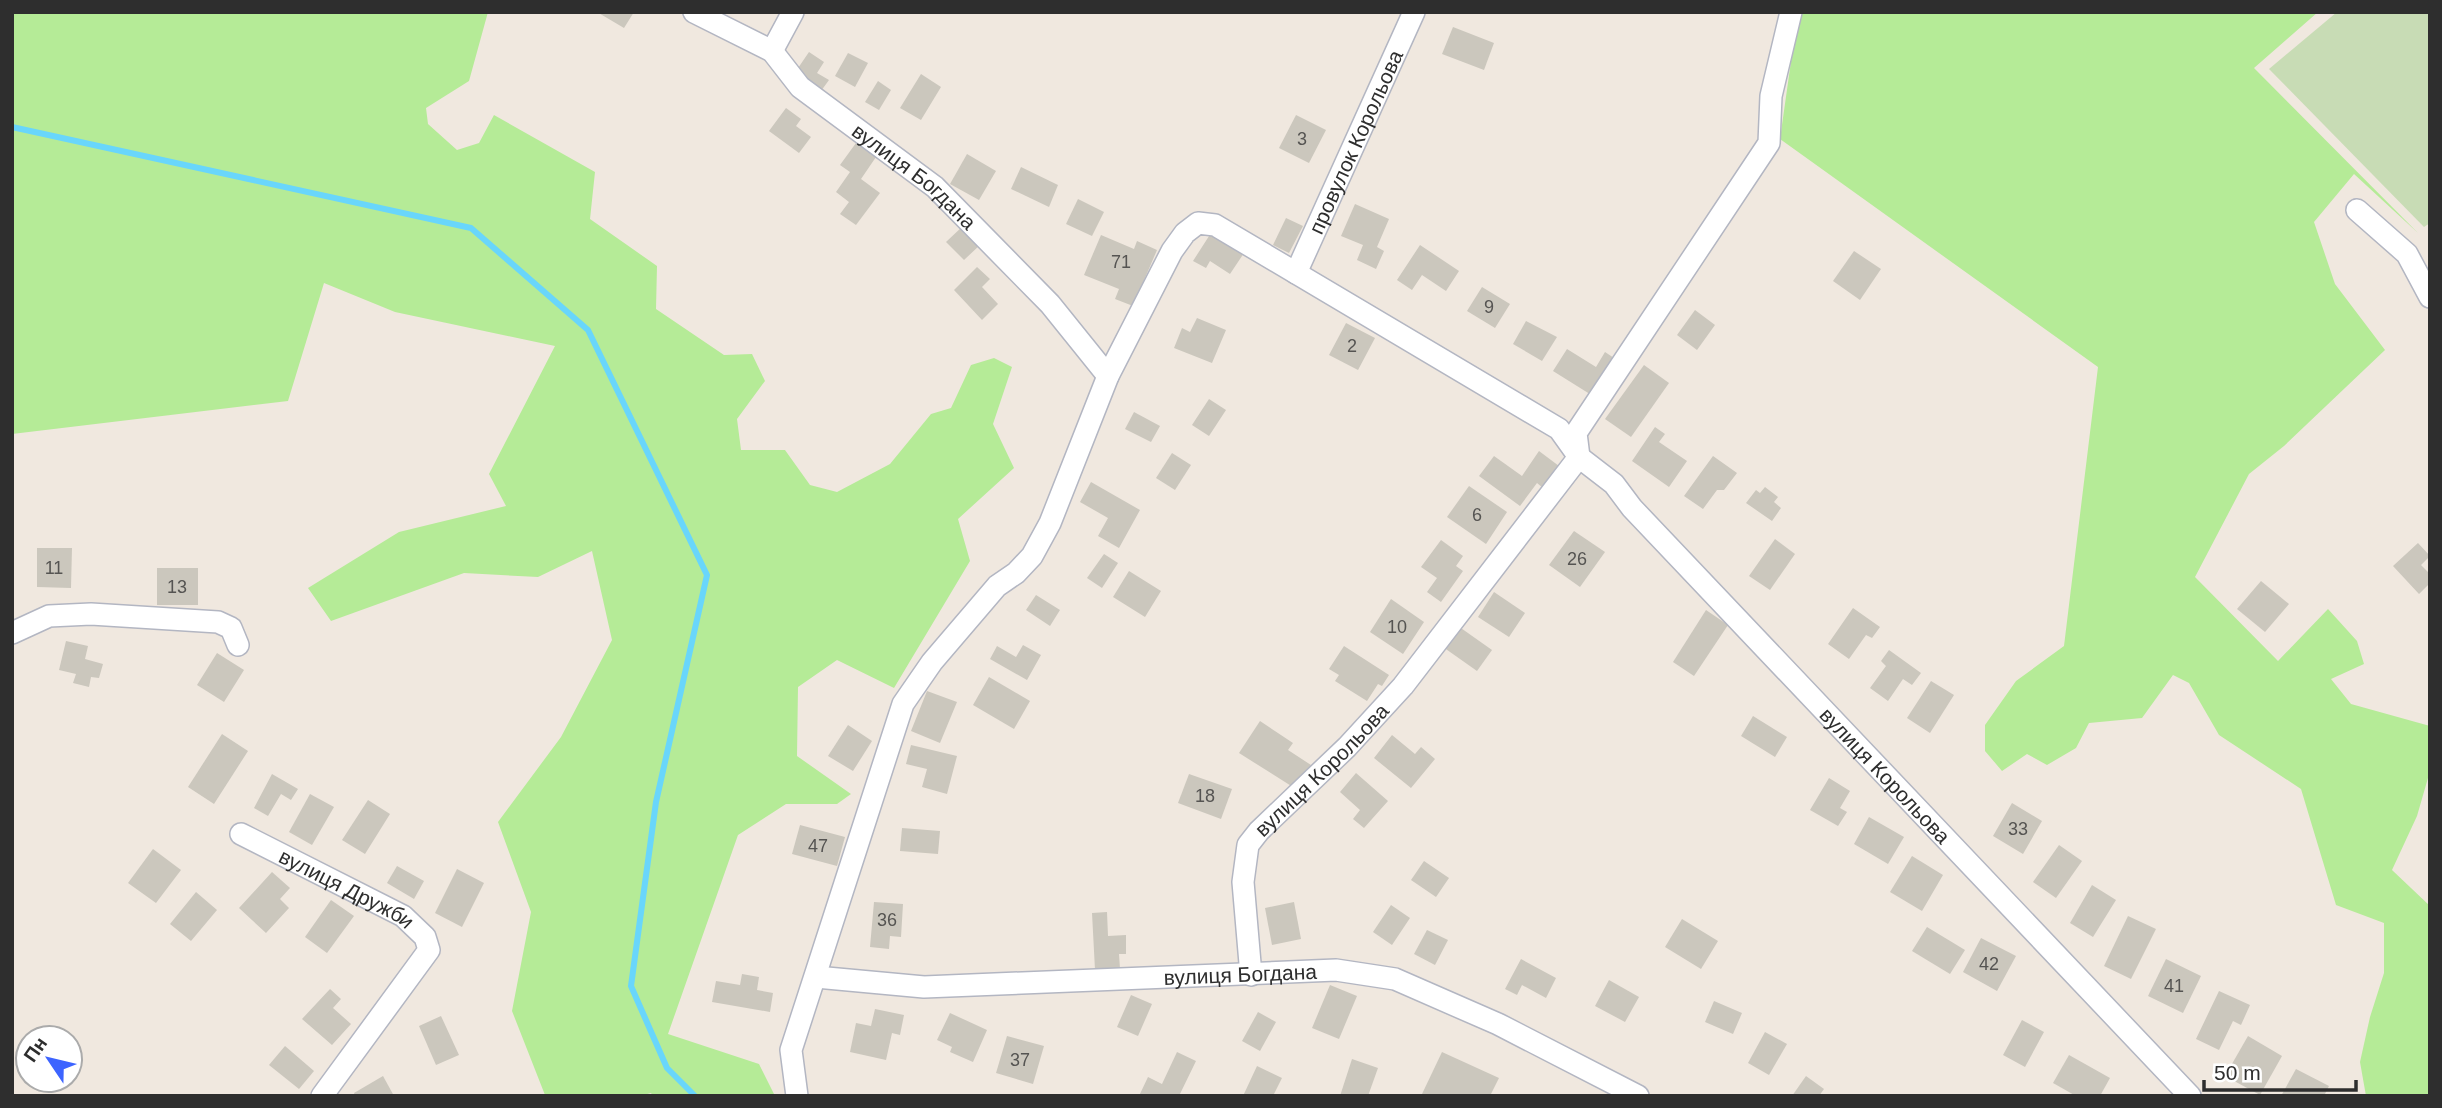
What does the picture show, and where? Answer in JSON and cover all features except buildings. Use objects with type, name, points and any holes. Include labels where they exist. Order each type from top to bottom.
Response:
[{"type":"street","name":"вулиця Богдана","points":[[694,12],[772,51],[800,87],[935,187],[1050,304],[1108,376]]},
{"type":"street","points":[[772,51],[793,12]]},
{"type":"street","name":"провулок Корольова","points":[[1296,272],[1415,12]]},
{"type":"street","points":[[1579,457],[1576,433],[1769,143],[1770,96],[1791,12]]},
{"type":"street","points":[[2357,210],[2407,254],[2430,297]]},
{"type":"street","name":"вулиця Корольова","points":[[1108,376],[1172,251],[1185,233],[1198,223],[1215,225],[1534,412],[1559,429],[1579,457],[1614,484],[1632,508],[2190,1096]]},
{"type":"street","points":[[797,1096],[791,1050],[903,704],[932,662],[997,586],[1016,573],[1032,556],[1050,523],[1108,376]]},
{"type":"street","name":"вулиця Корольова","points":[[1251,975],[1243,882],[1248,845],[1259,831],[1347,747],[1403,686],[1579,457]]},
{"type":"street","points":[[12,633],[49,616],[91,614],[218,622],[231,628],[238,645]]},
{"type":"street","name":"вулиця Дружби","points":[[241,834],[403,916],[425,937],[429,950],[322,1096]]},
{"type":"street","name":"вулиця Богдана","points":[[816,977],[924,986],[1336,971],[1395,979],[1498,1024],[1638,1096]]},
{"type":"green space","points":[[12,12],[488,12],[469,81],[426,108],[428,124],[457,150],[479,143],[494,115],[595,172],[590,219],[657,266],[656,309],[724,355],[752,354],[765,381],[737,419],[741,450],[785,450],[810,485],[837,492],[890,464],[931,414],[951,408],[971,365],[994,358],[1012,367],[993,424],[1014,468],[958,519],[970,561],[894,688],[837,660],[798,687],[797,756],[851,794],[837,804],[786,804],[738,835],[668,1034],[759,1064],[775,1096],[653,1096],[651,1093],[640,1096],[545,1095],[512,1011],[531,912],[498,822],[561,737],[612,640],[592,551],[538,577],[464,573],[331,621],[308,588],[399,532],[506,506],[489,474],[555,346],[395,312],[324,283],[288,401],[12,434]]},
{"type":"green space","points":[[1798,12],[2318,12],[2254,68],[2418,233],[2354,174],[2314,222],[2335,284],[2385,350],[2284,446],[2249,474],[2195,577],[2278,661],[2328,609],[2357,641],[2364,664],[2331,679],[2351,704],[2430,726],[2430,771],[2417,816],[2392,870],[2430,906],[2430,1096],[2366,1096],[2360,1062],[2384,973],[2384,923],[2336,905],[2301,789],[2219,735],[2189,683],[2173,675],[2142,718],[2089,723],[2076,748],[2047,765],[2027,754],[2002,771],[1985,751],[1985,725],[2016,681],[2064,646],[2098,367],[1780,139]]},
{"type":"green space","points":[[2337,12],[2430,12],[2430,223],[2424,227],[2269,69]]},
{"type":"waterway","points":[[12,127],[471,228],[588,330],[707,575],[656,802],[631,986],[667,1068],[695,1096]]}]
